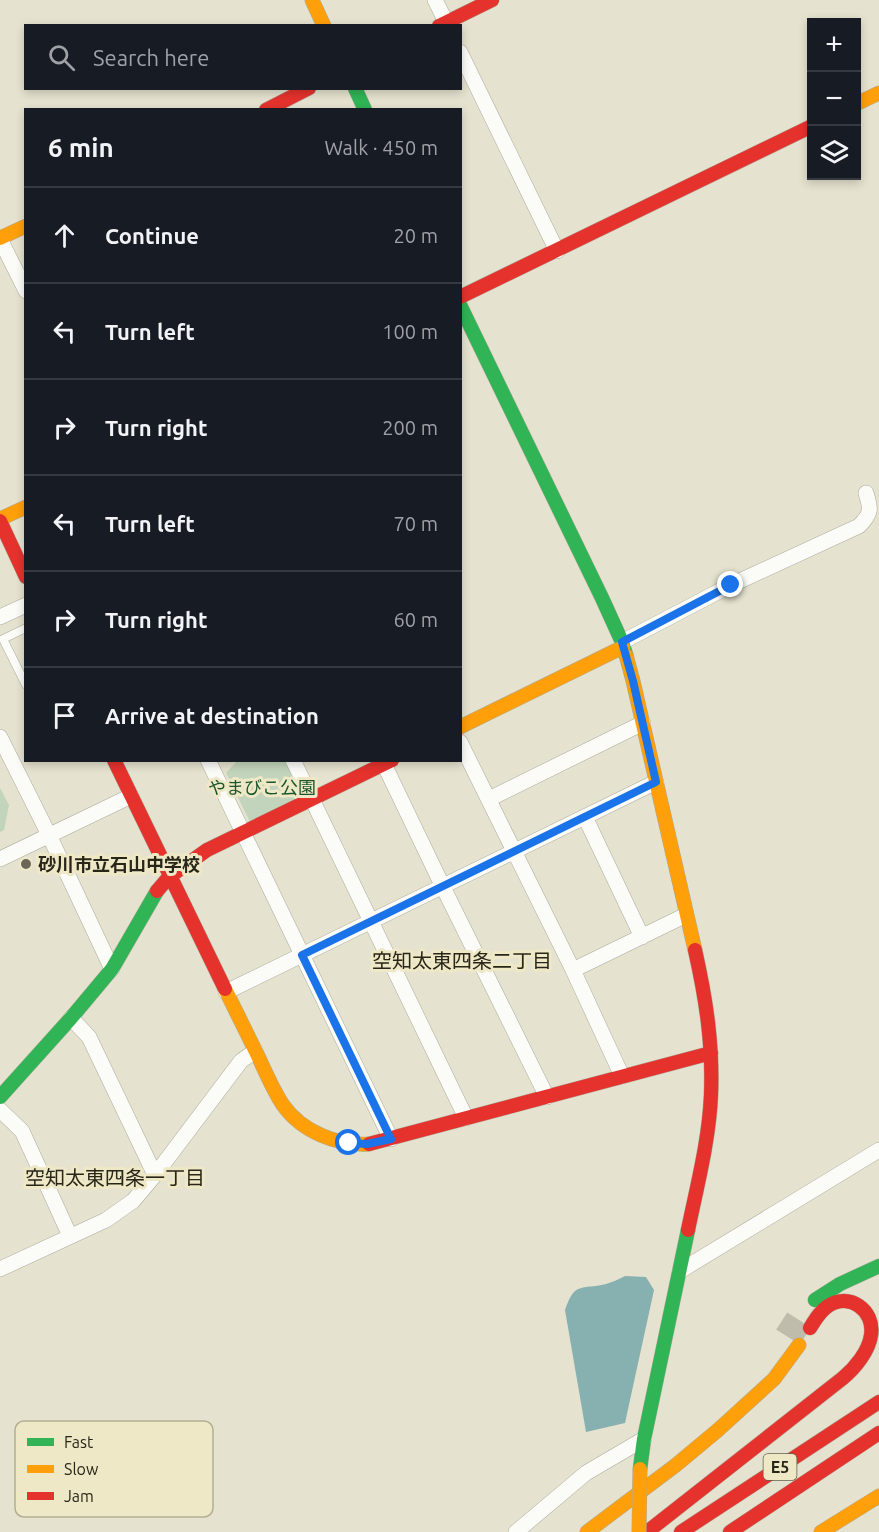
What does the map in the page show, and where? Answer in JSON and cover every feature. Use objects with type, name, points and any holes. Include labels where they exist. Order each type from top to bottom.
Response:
[{"type":"main road","points":[[312,0],[323,24]]},
{"type":"main road","points":[[444,24],[492,0]]},
{"type":"main road","points":[[270,108],[305,90]]},
{"type":"main road","points":[[356,90],[364,108]]},
{"type":"main road","points":[[861,102],[879,93]]},
{"type":"main road","points":[[462,296],[807,128]]},
{"type":"main road","points":[[0,239],[24,227]]},
{"type":"main road","points":[[462,309],[623,645],[643,723],[709,1021],[711,1096],[706,1140],[644,1439],[640,1468],[639,1532]]},
{"type":"main road","points":[[24,508],[0,520],[24,573]]},
{"type":"main road","points":[[462,726],[623,645]]},
{"type":"main road","points":[[115,762],[275,1092],[288,1111],[307,1127],[327,1138],[367,1144],[391,1139],[711,1053]]},
{"type":"main road","points":[[0,1097],[71,1018],[111,969],[154,894],[169,877],[207,850],[386,762]]},
{"type":"main road","points":[[808,1308],[823,1294],[879,1266]]},
{"type":"main road","points":[[647,1532],[726,1473],[846,1376],[865,1350],[872,1331],[867,1313],[855,1302],[846,1300],[836,1301],[829,1305],[820,1313],[810,1328]]},
{"type":"main road","points":[[587,1532],[703,1443],[752,1398],[794,1341]]},
{"type":"main road","name":"E5","points":[[681,1532],[879,1402]]},
{"type":"main road","name":"E5","points":[[735,1528],[879,1433]]},
{"type":"main road","points":[[735,1528],[870,1454]]},
{"type":"main road","points":[[821,1532],[879,1496]]},
{"type":"street","points":[[435,0],[444,24]]},
{"type":"street","points":[[462,56],[557,251]]},
{"type":"street","points":[[0,239],[24,287]]},
{"type":"street","points":[[623,645],[731,585],[859,526],[867,519],[870,508],[866,493]]},
{"type":"street","points":[[0,617],[24,605]]},
{"type":"street","points":[[489,799],[643,723]]},
{"type":"street","points":[[0,737],[111,969]]},
{"type":"street","points":[[462,746],[573,970],[621,1076]]},
{"type":"street","points":[[209,762],[391,1139]]},
{"type":"street","points":[[294,762],[466,1118]]},
{"type":"street","points":[[386,762],[443,887],[547,1097]]},
{"type":"street","points":[[226,992],[656,782]]},
{"type":"street","points":[[0,859],[130,796]]},
{"type":"street","points":[[585,817],[642,937]]},
{"type":"street","points":[[573,970],[686,915]]},
{"type":"street","points":[[71,1018],[89,1037],[155,1175]]},
{"type":"street","points":[[0,1269],[106,1220],[133,1201],[241,1061],[255,1051]]},
{"type":"street","points":[[0,1110],[22,1131],[70,1236]]},
{"type":"street","points":[[680,1271],[879,1150]]},
{"type":"street","points":[[516,1532],[586,1473],[644,1439]]},
{"type":"lane","points":[[24,629],[3,639],[24,681]]},
{"type":"lane","points":[[867,1281],[879,1266]]},
{"type":"lane","points":[[871,1306],[871,1322]]},
{"type":"lane","points":[[846,1376],[871,1356]]},
{"type":"green space","name":"やまびこ公園","points":[[236,762],[287,762],[304,796],[250,822],[226,773]]},
{"type":"green space","points":[[0,788],[9,805],[4,830],[0,832]]},
{"type":"water","points":[[625,1276],[646,1277],[654,1290],[625,1423],[586,1432],[565,1310],[572,1295],[580,1288],[606,1284]]},
{"type":"tunnel","points":[[788,1337],[799,1320]]},
{"type":"traffic: fast","points":[[356,90],[364,108]]},
{"type":"traffic: fast","points":[[462,309],[602,598],[626,655]]},
{"type":"traffic: fast","points":[[0,1097],[112,969],[157,891]]},
{"type":"traffic: fast","points":[[640,1469],[644,1439],[688,1230]]},
{"type":"traffic: fast","points":[[815,1300],[840,1284],[879,1266]]},
{"type":"traffic: slow","points":[[312,0],[323,24]]},
{"type":"traffic: slow","points":[[861,102],[879,93]]},
{"type":"traffic: slow","points":[[0,238],[24,227]]},
{"type":"traffic: slow","points":[[0,519],[24,508]]},
{"type":"traffic: slow","points":[[462,726],[623,647]]},
{"type":"traffic: slow","points":[[626,655],[695,950]]},
{"type":"traffic: slow","points":[[225,989],[273,1087],[291,1115],[310,1130],[333,1140],[369,1144]]},
{"type":"traffic: slow","points":[[587,1532],[676,1465],[718,1430],[774,1379],[799,1345]]},
{"type":"traffic: slow","points":[[639,1532],[640,1469]]},
{"type":"traffic: slow","points":[[821,1532],[879,1496]]},
{"type":"traffic: jam","points":[[443,24],[492,0]]},
{"type":"traffic: jam","points":[[270,108],[305,90]]},
{"type":"traffic: jam","points":[[462,296],[807,128]]},
{"type":"traffic: jam","points":[[0,521],[24,573]]},
{"type":"traffic: jam","points":[[115,762],[225,989]]},
{"type":"traffic: jam","points":[[157,891],[169,877],[207,850],[388,762]]},
{"type":"traffic: jam","points":[[688,1230],[705,1146],[711,1095],[708,1022],[695,950]]},
{"type":"traffic: jam","points":[[369,1144],[711,1053]]},
{"type":"traffic: jam","points":[[647,1532],[843,1378],[861,1359],[871,1335],[871,1326],[865,1311],[852,1302],[844,1301],[836,1302],[825,1308],[810,1328]]},
{"type":"traffic: jam","points":[[681,1532],[879,1402]]},
{"type":"traffic: jam","points":[[730,1532],[879,1433]]},
{"type":"place","name":"砂川市立石山中学校","points":[[26,864]]},
{"type":"district","name":"空知太東四条二丁目","points":[[462,960]]},
{"type":"district","name":"空知太東四条一丁目","points":[[115,1177]]},
{"type":"route","points":[[349,1143],[367,1144],[391,1139],[302,955],[656,782],[622,642],[731,585]]}]
